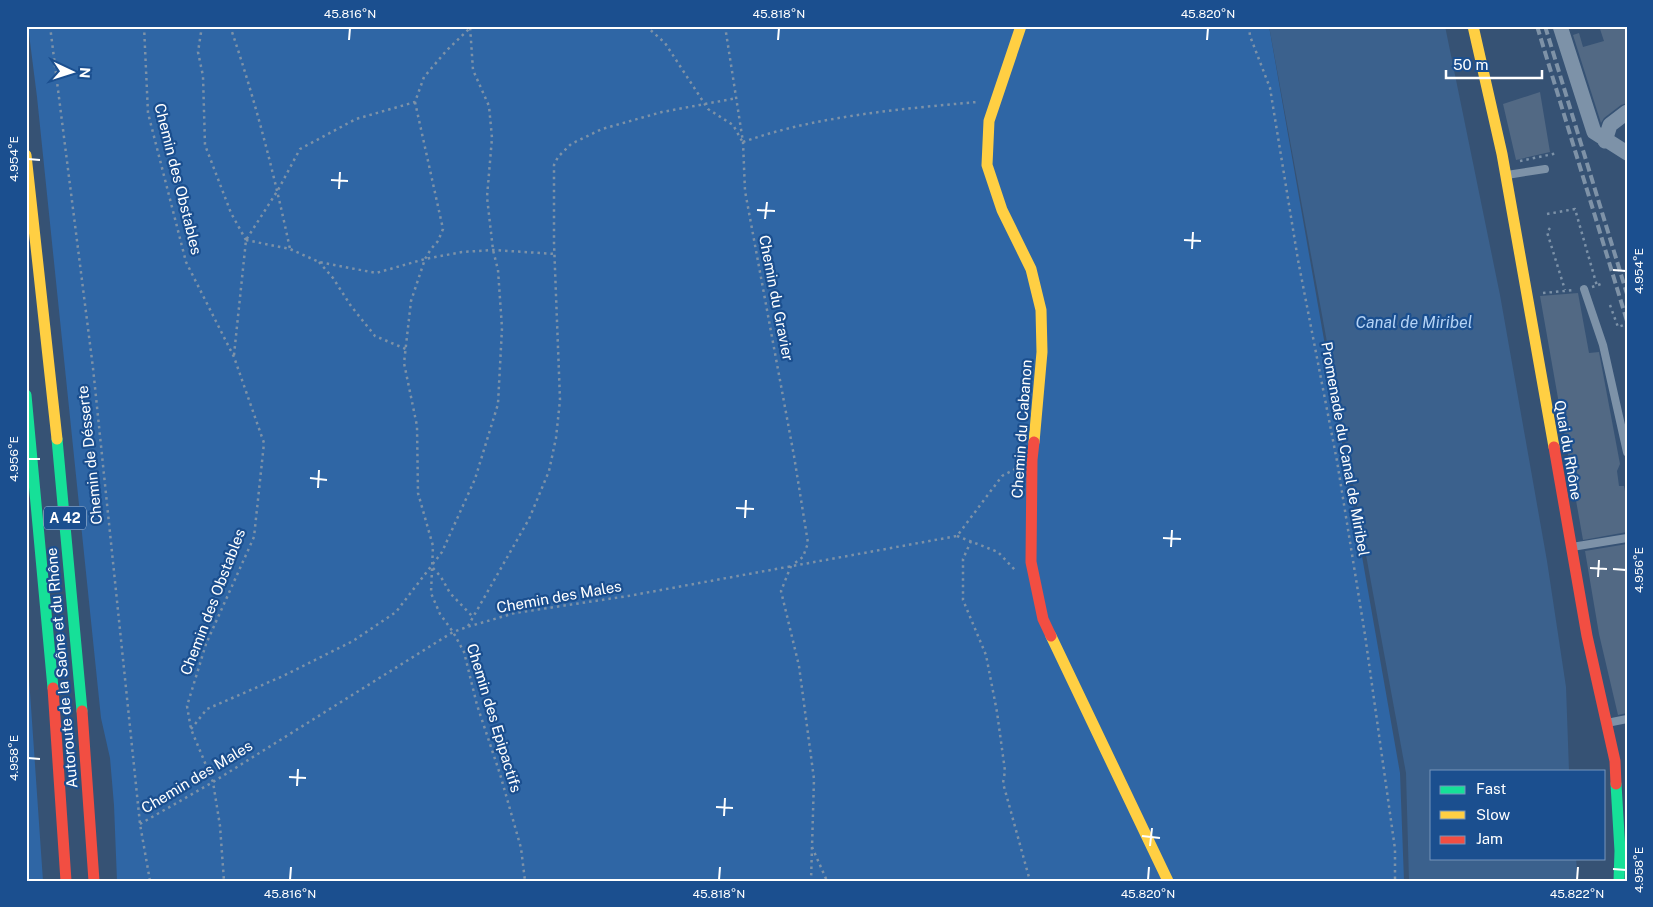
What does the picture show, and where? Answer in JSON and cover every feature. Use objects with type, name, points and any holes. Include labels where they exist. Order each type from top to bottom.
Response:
[{"type":"main road","name":"Chemin du Cabanon","points":[[1021,26],[989,121],[987,165],[1002,210],[1031,269],[1041,310],[1042,352],[1032,460],[1032,570],[1043,619],[1168,881]]},
{"type":"main road","name":"Quai du Rhône","points":[[1472,26],[1502,154],[1587,636],[1605,723],[1622,784],[1619,881]]},
{"type":"main road","name":"Autoroute de la Saône et du Rhône","points":[[26,155],[51,371],[78,657],[94,881]]},
{"type":"main road","name":"Autoroute de la Saône et du Rhône","points":[[26,394],[51,659],[66,881]]},
{"type":"street","points":[[1560,26],[1594,132],[1605,141],[1627,153]]},
{"type":"street","points":[[1605,141],[1610,125],[1627,112]]},
{"type":"lane","points":[[1505,176],[1544,168]]},
{"type":"lane","points":[[1583,289],[1603,345],[1627,452]]},
{"type":"lane","points":[[1570,548],[1627,538]]},
{"type":"lane","points":[[1605,723],[1627,719]]},
{"type":"path","name":"Chemin de Désserte","points":[[50,26],[93,368],[140,824],[150,881]]},
{"type":"path","name":"Chemin des Obstables","points":[[144,26],[148,113],[186,262],[234,357],[264,443],[254,537],[206,644],[187,706],[191,729],[213,782],[220,826],[224,881]]},
{"type":"path","points":[[202,26],[198,52],[203,76],[206,145],[231,213],[246,240],[290,249],[319,262],[376,272],[462,252],[493,250],[555,254]]},
{"type":"path","points":[[230,26],[249,82],[278,190],[290,249]]},
{"type":"path","points":[[425,260],[438,241],[443,229],[415,102],[424,76],[470,27],[475,26]]},
{"type":"path","points":[[646,26],[665,44],[708,108],[733,125],[743,142],[774,131],[892,110],[996,100]]},
{"type":"path","name":"Chemin du Gravier","points":[[726,26],[743,142],[745,190],[794,456],[808,543],[803,557],[791,566],[781,591],[799,666],[814,779],[811,881]]},
{"type":"path","name":"Promenade du Canal de Miribel","points":[[1249,26],[1250,36],[1270,88],[1298,260],[1337,461],[1365,635],[1395,849],[1395,881]]},
{"type":"path","points":[[191,729],[207,709],[283,676],[354,641],[396,612],[442,552],[475,478],[498,404],[502,328],[498,270],[493,250],[487,198],[492,138],[489,106],[473,70],[470,27]]},
{"type":"path","points":[[467,627],[529,519],[549,471],[556,438],[560,400],[554,165],[558,156],[571,144],[602,129],[662,112],[737,98]]},
{"type":"path","points":[[234,357],[246,240],[278,190],[300,148],[356,119],[415,102]]},
{"type":"path","points":[[1519,161],[1558,153]]},
{"type":"path","points":[[1541,294],[1599,285],[1575,209],[1547,214]]},
{"type":"path","points":[[1550,228],[1547,232],[1565,290]]},
{"type":"path","name":"Chemin des Epipactifs","points":[[425,260],[411,301],[404,363],[417,426],[418,493],[433,546],[431,593],[440,614],[464,652],[477,704],[500,774],[521,848],[525,881]]},
{"type":"path","points":[[319,262],[333,278],[350,306],[375,336],[406,348]]},
{"type":"path","points":[[1610,306],[1618,327],[1627,324]]},
{"type":"path","points":[[1002,476],[957,536],[972,540],[998,552],[1018,573]]},
{"type":"path","name":"Chemin des Males","points":[[140,824],[213,782],[453,632],[467,627],[515,613],[628,596],[957,536]]},
{"type":"path","points":[[972,540],[963,559],[963,600],[986,655],[1004,761],[1003,783],[1030,881]]},
{"type":"path","points":[[432,567],[441,577],[450,593],[473,617]]},
{"type":"path","points":[[811,845],[827,881]]},
{"type":"shaded area","points":[[28,26],[1269,26],[1400,773],[1404,881],[117,881],[110,758],[101,718],[37,97]]},
{"type":"shaded area","points":[[26,634],[43,881],[26,881]]},
{"type":"water","name":"Canal de Miribel","points":[[1269,26],[1445,26],[1500,295],[1547,561],[1566,687],[1569,770],[1430,770],[1430,860],[1576,860],[1578,881],[1409,881],[1406,773]]},
{"type":"building","points":[[1599,26],[1627,26],[1627,103],[1621,105],[1604,118],[1601,123],[1573,35],[1579,33],[1583,47],[1604,41]]},
{"type":"building","points":[[1540,92],[1550,152],[1516,160],[1503,104]]},
{"type":"building","points":[[1578,293],[1589,353],[1599,352],[1620,464],[1617,471],[1619,486],[1624,486],[1627,501],[1627,532],[1583,540],[1540,296]]},
{"type":"building","points":[[1627,544],[1627,713],[1618,715],[1599,634],[1585,551]]},
{"type":"railway","points":[[1537,26],[1627,321]]},
{"type":"railway","points":[[1545,26],[1627,294]]},
{"type":"traffic: fast","points":[[26,395],[53,688]]},
{"type":"traffic: fast","points":[[57,439],[82,711]]},
{"type":"traffic: fast","points":[[1616,784],[1620,851],[1619,881]]},
{"type":"traffic: slow","points":[[1021,26],[989,121],[987,165],[1002,210],[1031,269],[1041,310],[1042,352],[1034,442]]},
{"type":"traffic: slow","points":[[1473,26],[1502,154],[1554,447]]},
{"type":"traffic: slow","points":[[26,155],[57,439]]},
{"type":"traffic: slow","points":[[1051,636],[1168,881]]},
{"type":"traffic: jam","points":[[1034,442],[1032,460],[1031,562],[1043,619],[1051,636]]},
{"type":"traffic: jam","points":[[1554,447],[1587,636],[1615,761],[1616,784]]},
{"type":"traffic: jam","points":[[53,688],[66,881]]},
{"type":"traffic: jam","points":[[82,711],[94,881]]}]
